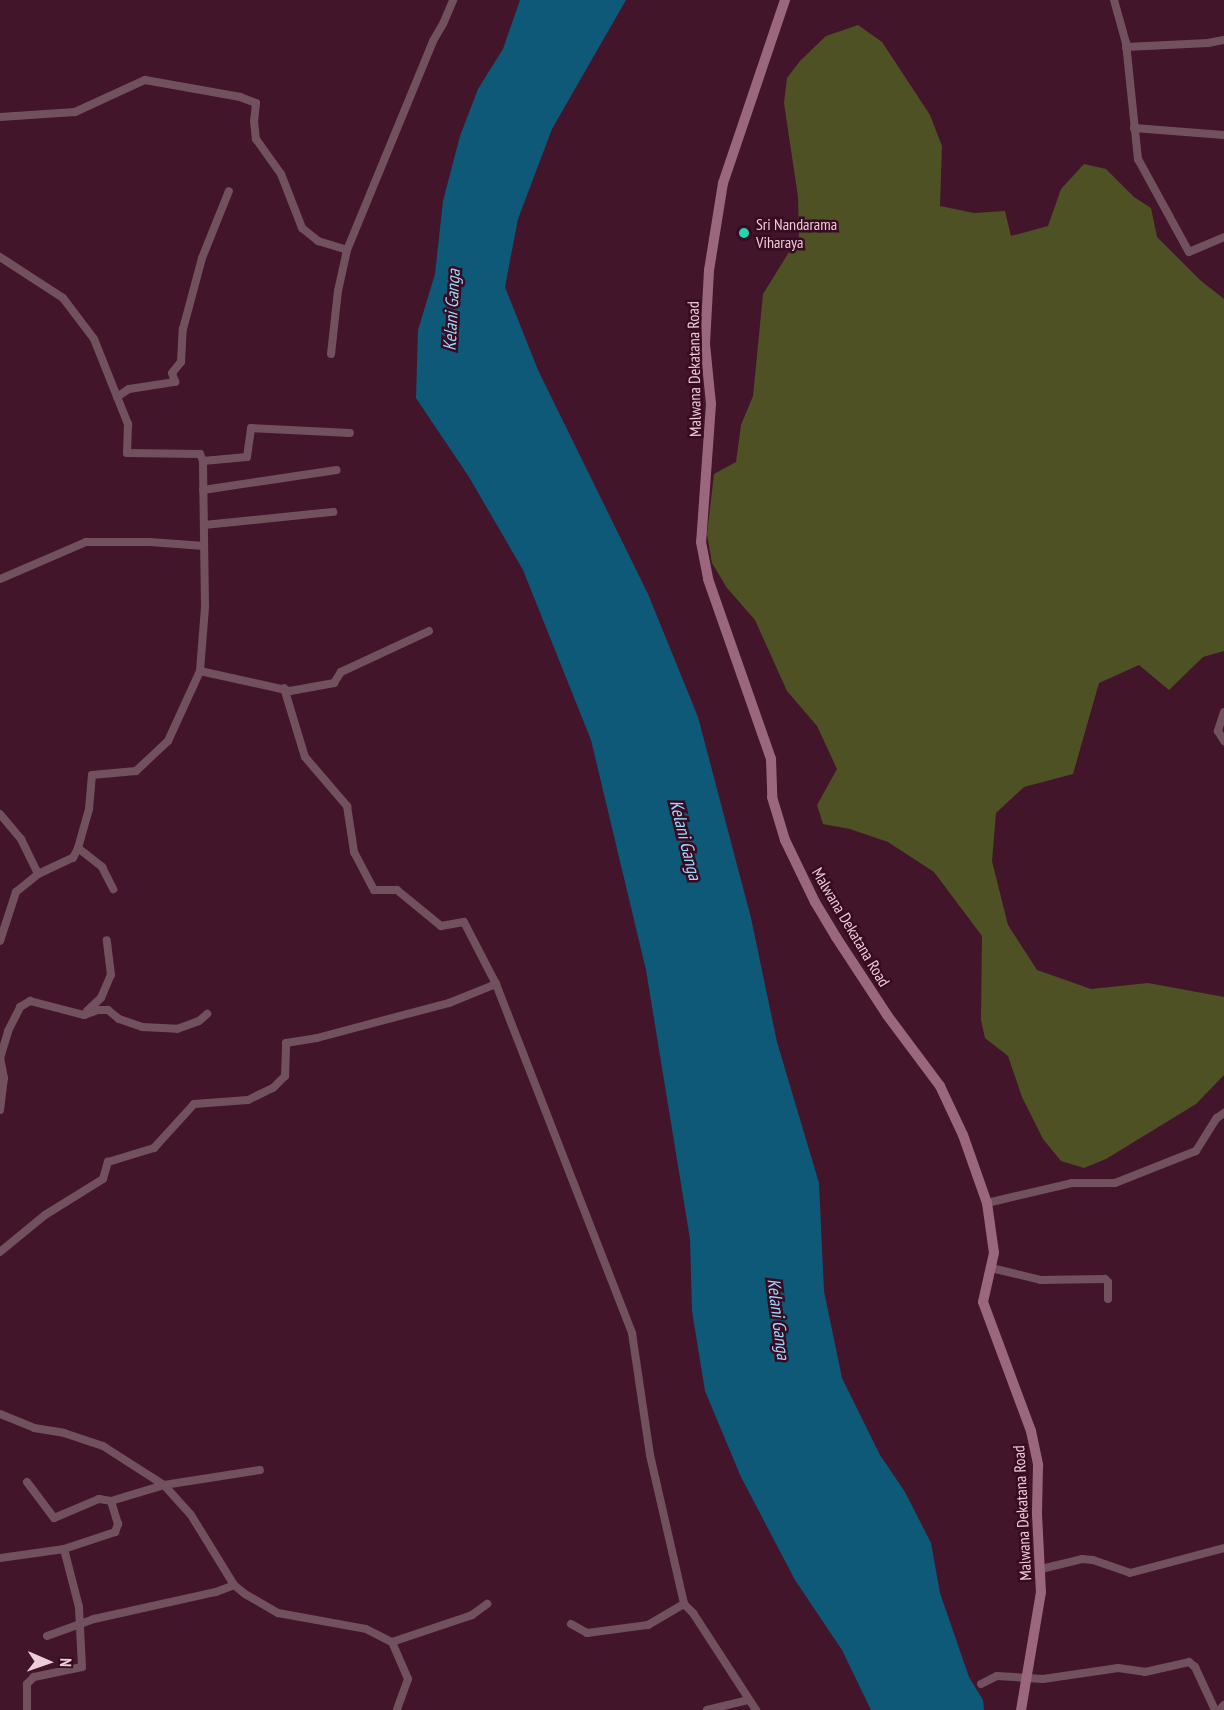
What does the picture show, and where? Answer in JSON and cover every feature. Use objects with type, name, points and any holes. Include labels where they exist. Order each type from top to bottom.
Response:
[{"type":"main road","name":"Malwana Dekatana Road","points":[[785,0],[723,183],[711,259],[705,344],[711,414],[701,542],[708,579],[771,759],[772,797],[785,840],[811,894],[836,937],[887,1015],[940,1086],[963,1135],[987,1203],[994,1253],[984,1289],[985,1308],[1036,1450],[1041,1569],[1038,1619],[1021,1710]]},
{"type":"street","points":[[331,354],[338,291],[347,250],[433,40],[453,0]]},
{"type":"street","points":[[1114,0],[1126,47],[1138,159],[1189,252],[1224,237]]},
{"type":"street","points":[[1126,47],[1208,44],[1224,40]]},
{"type":"street","points":[[0,117],[75,112],[145,81],[240,97],[256,104],[254,121],[256,139],[281,174],[302,228],[318,241],[347,250]]},
{"type":"street","points":[[1134,128],[1224,135]]},
{"type":"street","points":[[117,397],[129,390],[175,382],[172,373],[181,362],[183,329],[202,258],[229,191]]},
{"type":"street","points":[[0,257],[63,298],[94,339],[128,424],[127,453],[200,454],[203,461],[205,607],[200,671],[168,741],[136,771],[92,775],[89,809],[73,858],[38,874],[16,892],[0,940]]},
{"type":"street","points":[[203,461],[247,457],[249,430],[253,428],[350,433]]},
{"type":"street","points":[[203,490],[337,470]]},
{"type":"street","points":[[204,525],[333,512]]},
{"type":"street","points":[[0,579],[86,542],[150,542],[204,546]]},
{"type":"street","points":[[200,671],[290,691],[334,683],[341,672],[429,631]]},
{"type":"street","points":[[284,688],[305,757],[347,806],[354,852],[374,890],[397,890],[441,926],[464,922],[496,984],[632,1333],[650,1455],[684,1604],[693,1612],[756,1710]]},
{"type":"street","points":[[1224,712],[1218,731],[1224,741]]},
{"type":"street","points":[[0,814],[21,839],[38,874]]},
{"type":"street","points":[[78,848],[102,867],[112,889]]},
{"type":"street","points":[[84,1015],[101,998],[111,975],[107,940]]},
{"type":"street","points":[[0,1252],[45,1215],[103,1179],[108,1162],[154,1148],[194,1104],[249,1100],[273,1088],[285,1076],[286,1043],[316,1038],[449,1003],[496,984]]},
{"type":"street","points":[[0,1110],[4,1078],[3,1062],[0,1058],[8,1031],[20,1007],[30,1001],[84,1015],[98,1010],[108,1010],[119,1019],[142,1027],[177,1029],[200,1021],[207,1014]]},
{"type":"street","points":[[987,1203],[1072,1183],[1115,1183],[1196,1151],[1217,1118],[1224,1113]]},
{"type":"street","points":[[991,1268],[1041,1280],[1105,1279],[1108,1282],[1108,1299]]},
{"type":"street","points":[[0,1414],[34,1428],[64,1433],[103,1446],[164,1485],[190,1515],[234,1585],[278,1613],[366,1629],[392,1642],[408,1679],[397,1710]]},
{"type":"street","points":[[27,1482],[54,1518],[99,1499],[111,1501],[164,1485],[260,1470]]},
{"type":"street","points":[[0,1558],[64,1549],[115,1532],[118,1524],[111,1501]]},
{"type":"street","points":[[1041,1569],[1082,1559],[1093,1560],[1130,1572],[1224,1548]]},
{"type":"street","points":[[27,1710],[27,1684],[34,1677],[82,1667],[81,1623],[64,1549]]},
{"type":"street","points":[[47,1636],[81,1623],[216,1592],[234,1585]]},
{"type":"street","points":[[392,1642],[472,1616],[487,1604]]},
{"type":"street","points":[[571,1624],[587,1633],[648,1625],[684,1604]]},
{"type":"street","points":[[981,1684],[997,1676],[1025,1679],[1072,1676],[1118,1668],[1145,1672],[1189,1662],[1195,1667],[1217,1710],[1224,1704]]},
{"type":"street","points":[[707,1710],[748,1700]]},
{"type":"green space","points":[[858,25],[882,42],[930,115],[942,146],[940,206],[974,213],[1005,211],[1011,236],[1048,226],[1061,189],[1084,164],[1106,169],[1134,197],[1151,208],[1157,237],[1200,280],[1224,299],[1224,651],[1203,657],[1169,690],[1139,665],[1099,683],[1073,774],[1024,787],[996,813],[992,861],[1008,925],[1037,970],[1091,989],[1148,983],[1224,997],[1224,1075],[1196,1104],[1106,1159],[1084,1168],[1061,1161],[1043,1139],[1022,1097],[1008,1056],[985,1038],[981,1020],[982,936],[934,872],[888,842],[850,829],[823,824],[817,805],[837,769],[817,726],[787,691],[755,620],[727,588],[712,563],[707,534],[714,474],[736,462],[741,425],[753,396],[763,294],[799,236],[798,197],[784,103],[787,78],[800,61],[826,36]]},
{"type":"water","name":"Kelani Ganga","points":[[520,0],[626,0],[552,129],[518,219],[505,287],[538,370],[648,594],[698,717],[751,918],[777,1042],[819,1183],[824,1291],[842,1378],[880,1455],[905,1492],[931,1543],[940,1593],[969,1677],[983,1700],[984,1710],[871,1710],[842,1650],[795,1580],[741,1477],[705,1391],[692,1311],[690,1239],[646,970],[591,740],[523,570],[469,477],[416,398],[418,330],[435,274],[443,201],[460,136],[478,89],[503,49]]},
{"type":"place","name":"Sri Nandarama Viharaya","points":[[744,233]]}]
